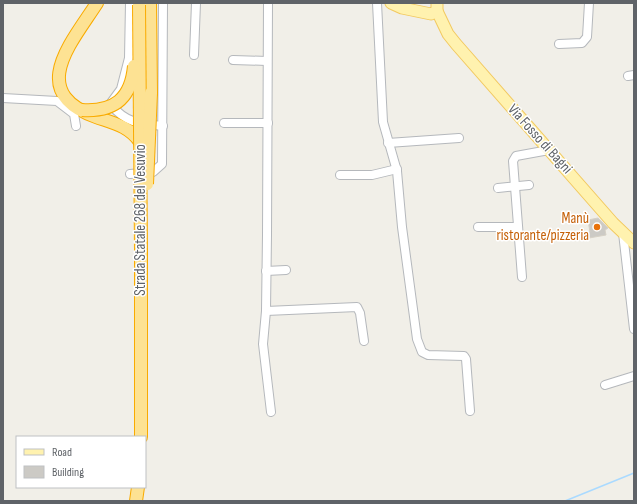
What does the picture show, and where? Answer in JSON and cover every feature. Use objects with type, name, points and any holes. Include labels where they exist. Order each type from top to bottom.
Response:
[{"type":"highway","points":[[97,3],[63,56],[58,75],[64,95],[68,101],[82,110],[127,128],[140,142]]},
{"type":"highway","points":[[82,110],[94,111],[110,108],[126,93],[133,69],[135,28],[139,4]]},
{"type":"highway","points":[[139,4],[151,93],[150,146],[141,251]]},
{"type":"highway","name":"Strada Statale 268 del Vesuvio","points":[[139,4],[141,436]]},
{"type":"highway","points":[[136,501],[138,488]]},
{"type":"main road","points":[[391,3],[398,7],[431,14],[437,7]]},
{"type":"main road","name":"Via Fosso di Bagni","points":[[437,7],[448,34]]},
{"type":"main road","name":"Via Fosso di Bagni","points":[[412,10],[448,34],[549,150],[623,233],[634,243]]},
{"type":"street","points":[[130,174],[154,172],[162,164],[163,3]]},
{"type":"street","points":[[194,55],[196,3]]},
{"type":"street","points":[[268,3],[266,311],[263,344],[271,412]]},
{"type":"street","points":[[377,3],[383,122],[388,143],[397,169],[402,227],[420,348],[422,352],[428,354],[464,356],[466,359],[470,411]]},
{"type":"street","points":[[559,44],[582,43],[587,37],[589,3]]},
{"type":"street","points":[[139,4],[129,58],[121,89],[110,104],[119,116],[131,121],[163,126]]},
{"type":"street","points":[[233,60],[267,61]]},
{"type":"street","points":[[3,98],[57,101],[74,114],[76,126]]},
{"type":"street","points":[[224,123],[268,123]]},
{"type":"street","points":[[388,143],[459,138]]},
{"type":"street","points":[[522,277],[514,186],[514,158],[520,154],[549,150]]},
{"type":"street","points":[[340,174],[372,174],[397,169]]},
{"type":"street","points":[[498,188],[529,185]]},
{"type":"street","points":[[478,227],[517,227]]},
{"type":"street","points":[[623,233],[634,329]]},
{"type":"street","points":[[266,271],[286,270]]},
{"type":"street","points":[[266,311],[357,307],[360,313],[364,341]]},
{"type":"street","points":[[605,385],[634,376]]},
{"type":"building","points":[[598,218],[608,228],[605,230],[606,235],[589,238],[587,232],[590,232],[588,220]]},
{"type":"waterway","points":[[565,501],[634,473]]},
{"type":"place","name":"Manù ristorante/pizzeria","points":[[597,227]]}]
